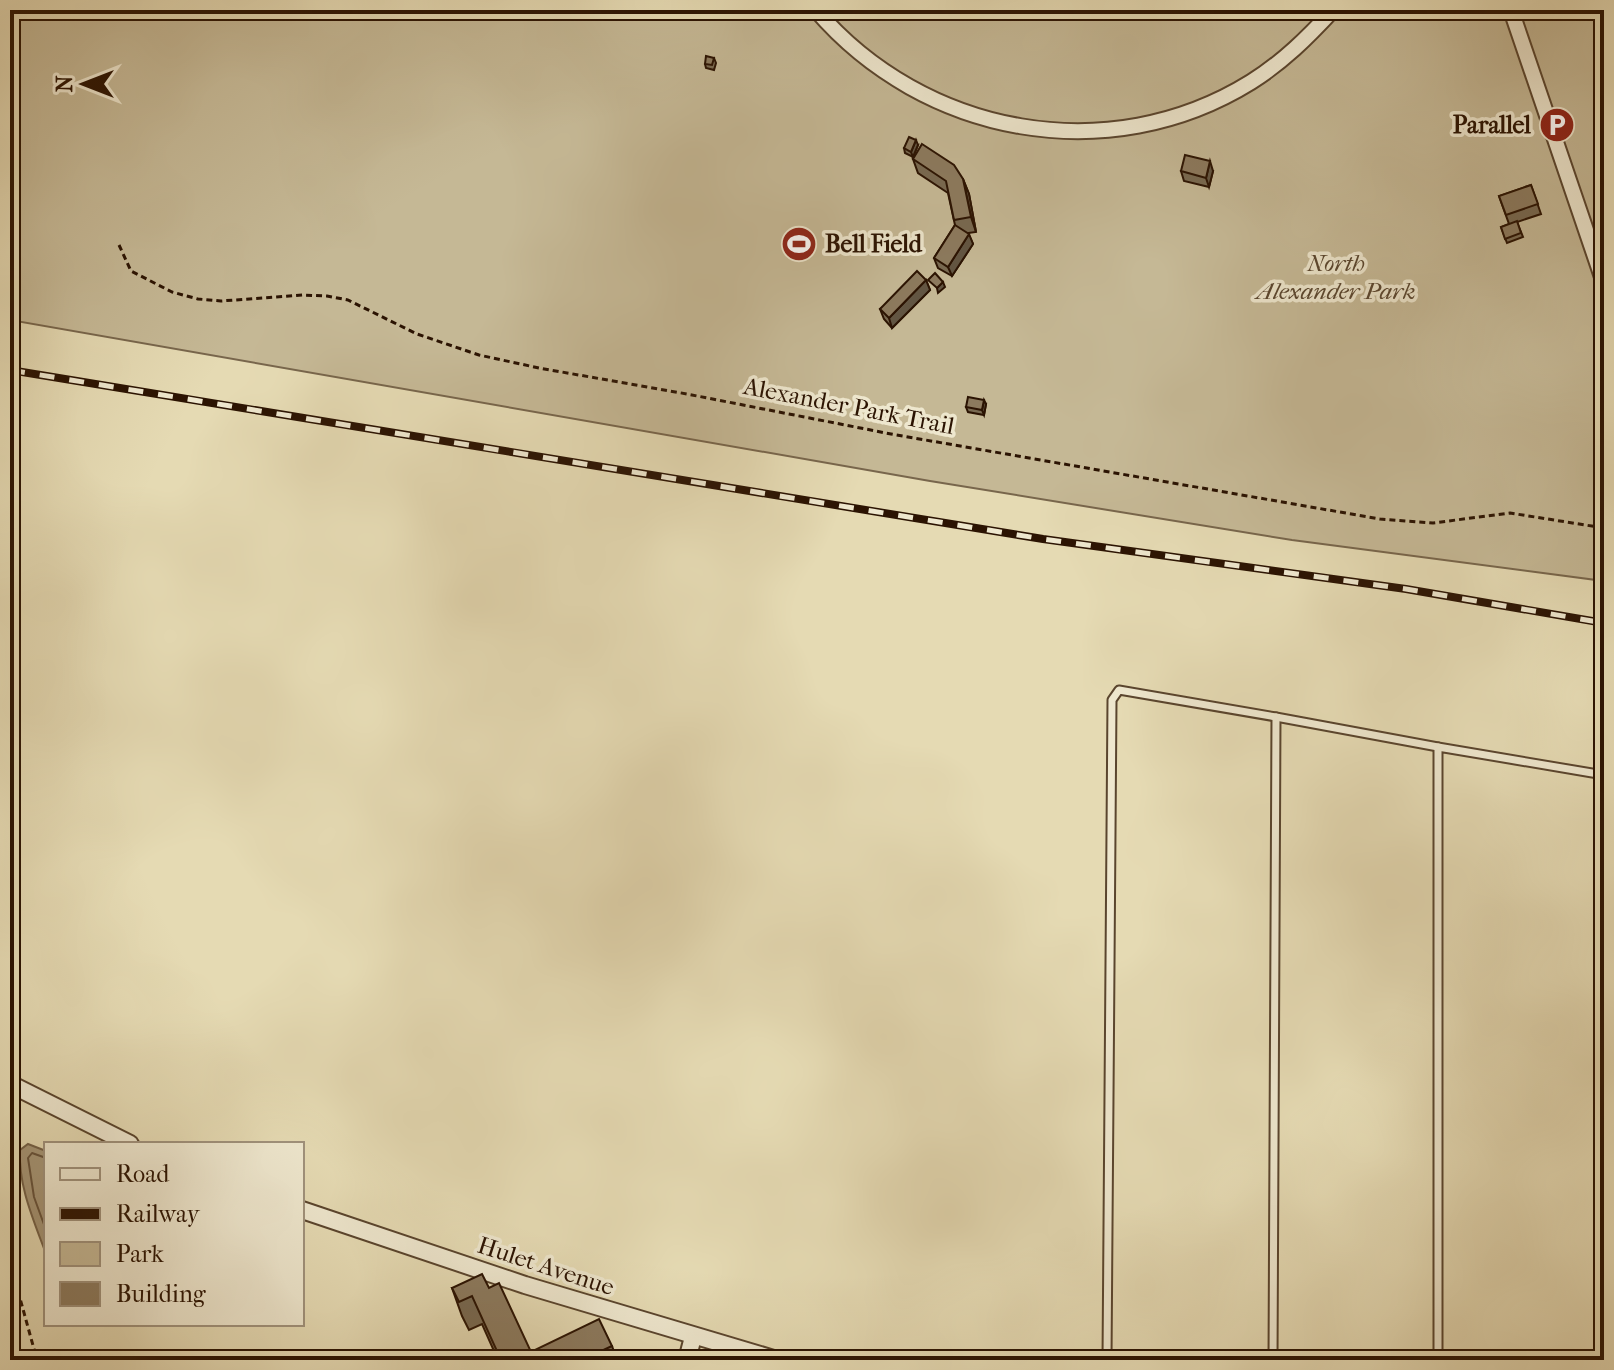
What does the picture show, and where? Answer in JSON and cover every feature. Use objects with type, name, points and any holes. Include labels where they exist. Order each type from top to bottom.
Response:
[{"type":"street","points":[[816,10],[859,53],[896,80],[929,98],[999,122],[1066,131],[1138,126],[1205,106],[1274,67],[1333,10]]},
{"type":"street","points":[[1511,10],[1604,283]]},
{"type":"street","points":[[10,1084],[126,1142]]},
{"type":"street","name":"Hulet Avenue","points":[[304,1211],[525,1285],[777,1360]]},
{"type":"street","points":[[687,1360],[693,1337]]},
{"type":"lane","points":[[1107,1360],[1112,700],[1119,690],[1604,775]]},
{"type":"lane","points":[[1273,1360],[1276,717]]},
{"type":"lane","points":[[1438,747],[1440,1360]]},
{"type":"path","name":"Alexander Park Trail","points":[[119,245],[131,271],[172,292],[221,301],[303,295],[348,300],[417,334],[479,355],[539,368],[891,434],[1380,519],[1433,523],[1510,513],[1604,528]]},
{"type":"path","points":[[10,1262],[37,1360]]},
{"type":"green space","name":"North Alexander Park","points":[[10,10],[1604,10],[1604,581],[1292,540],[930,481],[10,320]]},
{"type":"water","points":[[28,1144],[44,1150],[44,1248],[28,1203],[20,1150]]},
{"type":"building","points":[[706,56],[714,58],[712,65],[705,64]]},
{"type":"building","points":[[909,137],[916,140],[911,152],[904,148]]},
{"type":"building","points":[[922,144],[954,165],[963,179],[971,217],[954,220],[946,181],[913,159]]},
{"type":"building","points":[[1185,155],[1210,161],[1206,178],[1181,171]]},
{"type":"building","points":[[1531,185],[1538,204],[1506,215],[1499,196]]},
{"type":"building","points":[[1517,221],[1521,233],[1505,239],[1501,227]]},
{"type":"building","points":[[955,225],[969,234],[948,267],[934,258]]},
{"type":"building","points":[[917,271],[926,280],[889,318],[880,309]]},
{"type":"building","points":[[935,273],[943,282],[937,288],[928,280]]},
{"type":"building","points":[[968,397],[984,400],[982,410],[966,407]]},
{"type":"building","points":[[482,1274],[489,1288],[499,1283],[531,1352],[599,1319],[612,1346],[582,1360],[501,1360],[472,1296],[459,1302],[452,1288]]},
{"type":"railway","points":[[10,370],[1043,539],[1406,589],[1604,623]]},
{"type":"place","name":"Parallel","points":[[1557,125]]},
{"type":"place","name":"Bell Field","points":[[799,244]]}]
